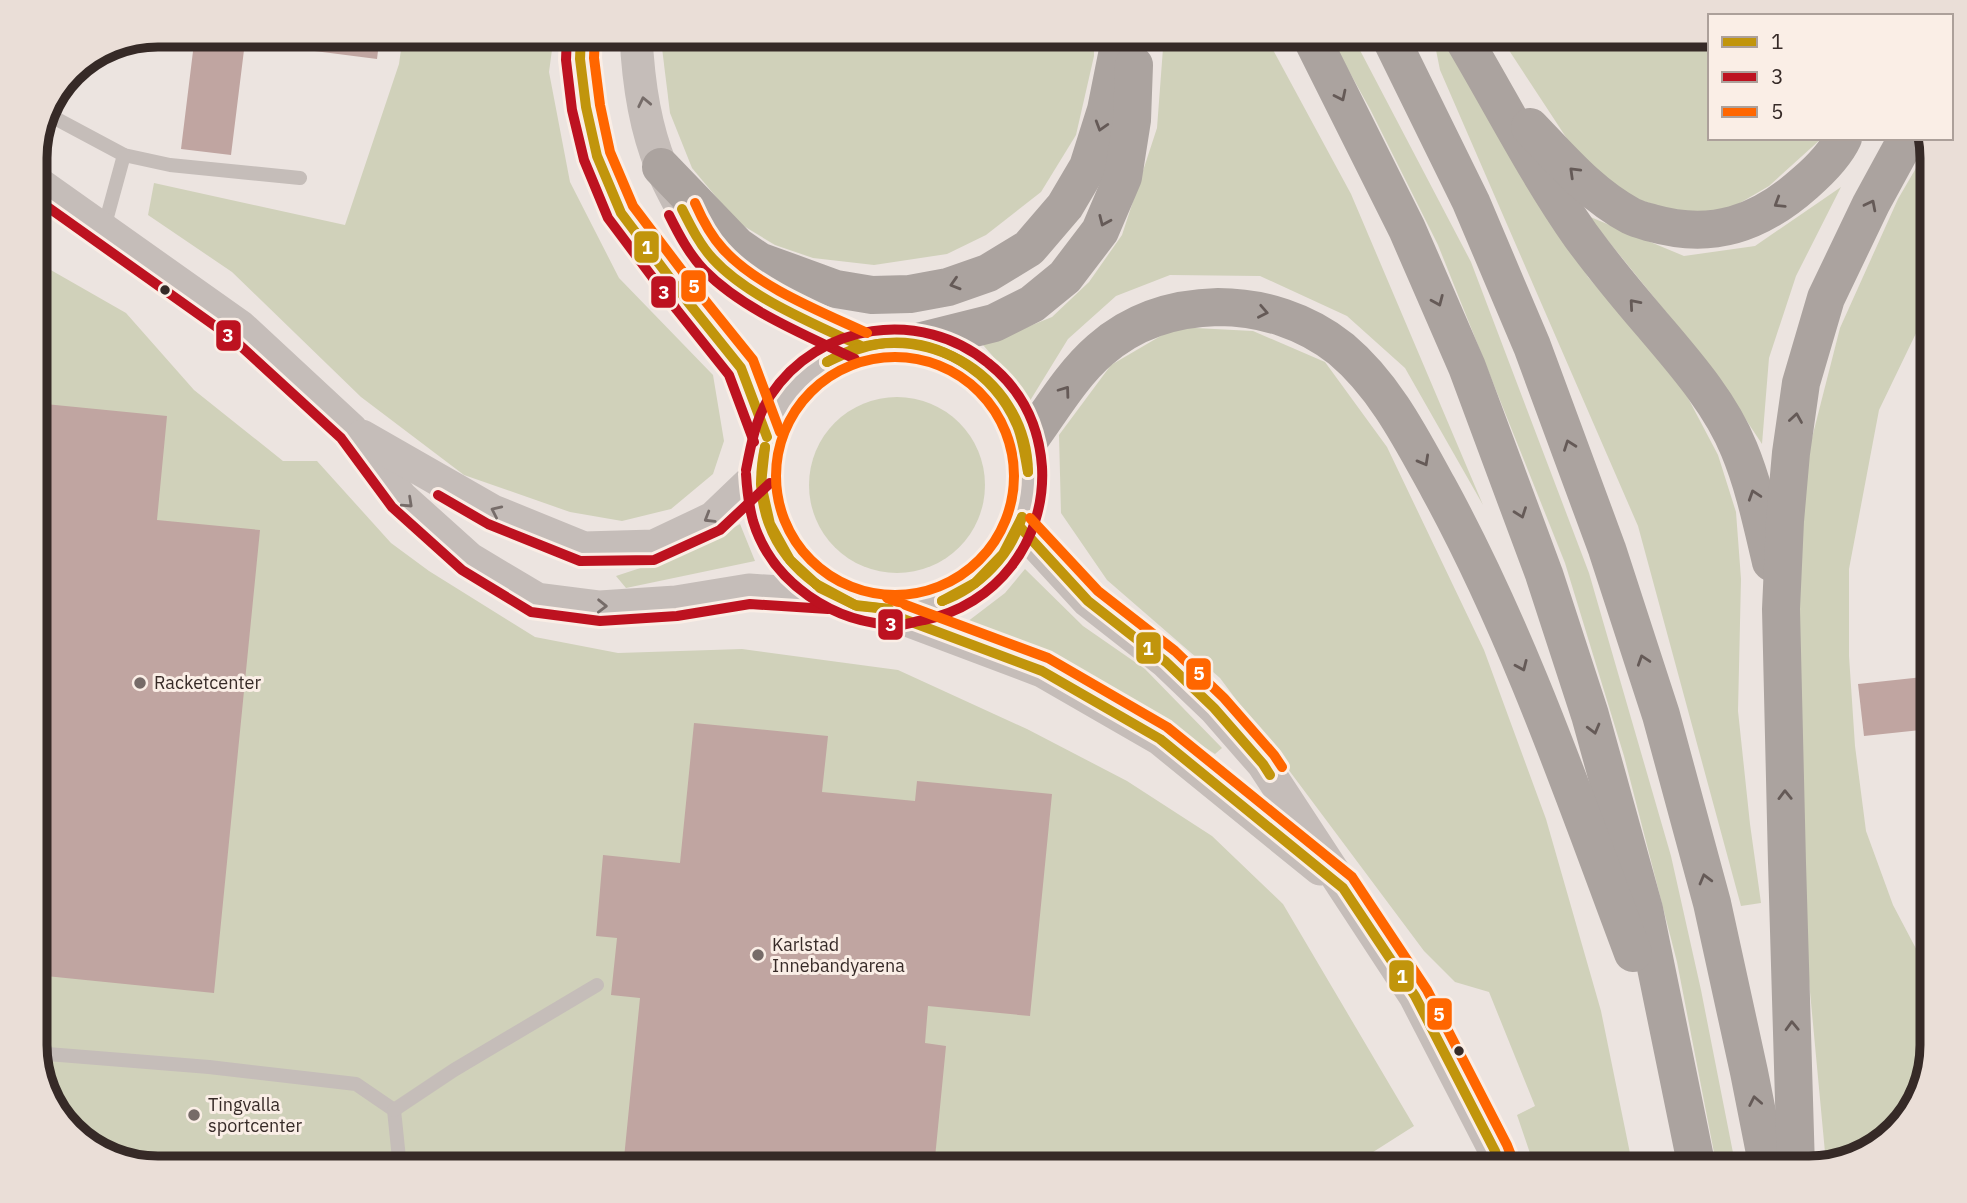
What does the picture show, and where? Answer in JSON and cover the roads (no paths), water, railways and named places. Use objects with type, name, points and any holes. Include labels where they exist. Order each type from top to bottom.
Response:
[{"type":"highway","points":[[661,167],[737,246],[759,261],[836,289],[872,295],[910,294],[948,287],[988,273],[1029,248],[1065,206],[1088,167],[1106,110],[1119,47]]},
{"type":"highway","points":[[914,343],[994,323],[1032,304],[1065,277],[1101,231],[1123,177],[1131,131],[1134,47]]},
{"type":"highway","points":[[1316,47],[1413,242],[1467,367],[1544,574],[1590,715],[1644,909],[1695,1156]]},
{"type":"highway","points":[[1395,47],[1481,226],[1532,346],[1607,549],[1661,715],[1712,903],[1766,1156]]},
{"type":"highway","points":[[1468,47],[1547,185],[1582,237],[1623,291],[1685,363],[1718,408],[1739,449],[1758,505],[1781,608]]},
{"type":"highway","points":[[1492,87],[1599,195],[1633,217],[1690,231],[1722,228],[1753,218],[1786,200],[1814,176],[1838,149],[1842,140]]},
{"type":"highway","points":[[1797,1156],[1781,608],[1791,453],[1801,383],[1826,298],[1871,204],[1906,140]]},
{"type":"highway","points":[[1026,446],[1073,380],[1100,350],[1126,331],[1164,313],[1195,307],[1236,307],[1271,313],[1303,326],[1340,348],[1367,375],[1403,422],[1468,541],[1546,720],[1680,1080]]},
{"type":"street","points":[[580,47],[586,107],[597,156],[621,213],[741,368],[766,437]]},
{"type":"street","points":[[637,47],[638,73],[651,139],[661,167],[692,230],[705,250],[720,266],[763,297],[861,346]]},
{"type":"street","points":[[47,190],[241,327],[351,429],[401,497],[470,559],[537,599],[600,607],[677,602],[749,590],[829,595]]},
{"type":"street","points":[[882,611],[925,608],[964,592],[997,564],[1020,527],[1028,487],[1026,446],[1011,409],[985,377],[952,355],[914,343],[887,342],[861,346],[820,365],[787,396],[766,437],[760,473],[764,510],[778,544],[800,572],[829,595],[855,606],[882,611],[1042,671],[1160,739],[1343,888]]},
{"type":"street","points":[[351,429],[494,511],[584,548],[654,546],[713,518],[760,473]]},
{"type":"street","points":[[1020,527],[1088,601],[1166,663],[1214,708],[1263,764],[1415,996],[1497,1156]]},
{"type":"lane","points":[[55,118],[124,155],[170,165],[300,178]]},
{"type":"lane","points":[[104,230],[124,155]]},
{"type":"lane","points":[[394,1110],[454,1070],[597,985]]},
{"type":"lane","points":[[47,1054],[209,1067],[356,1084],[394,1110],[399,1156]]},
{"type":"place","name":"Racketcenter","points":[[140,683]]},
{"type":"place","name":"Karlstad Innebandyarena","points":[[758,955]]},
{"type":"place","name":"Tingvalla sportcenter","points":[[194,1115]]}]
